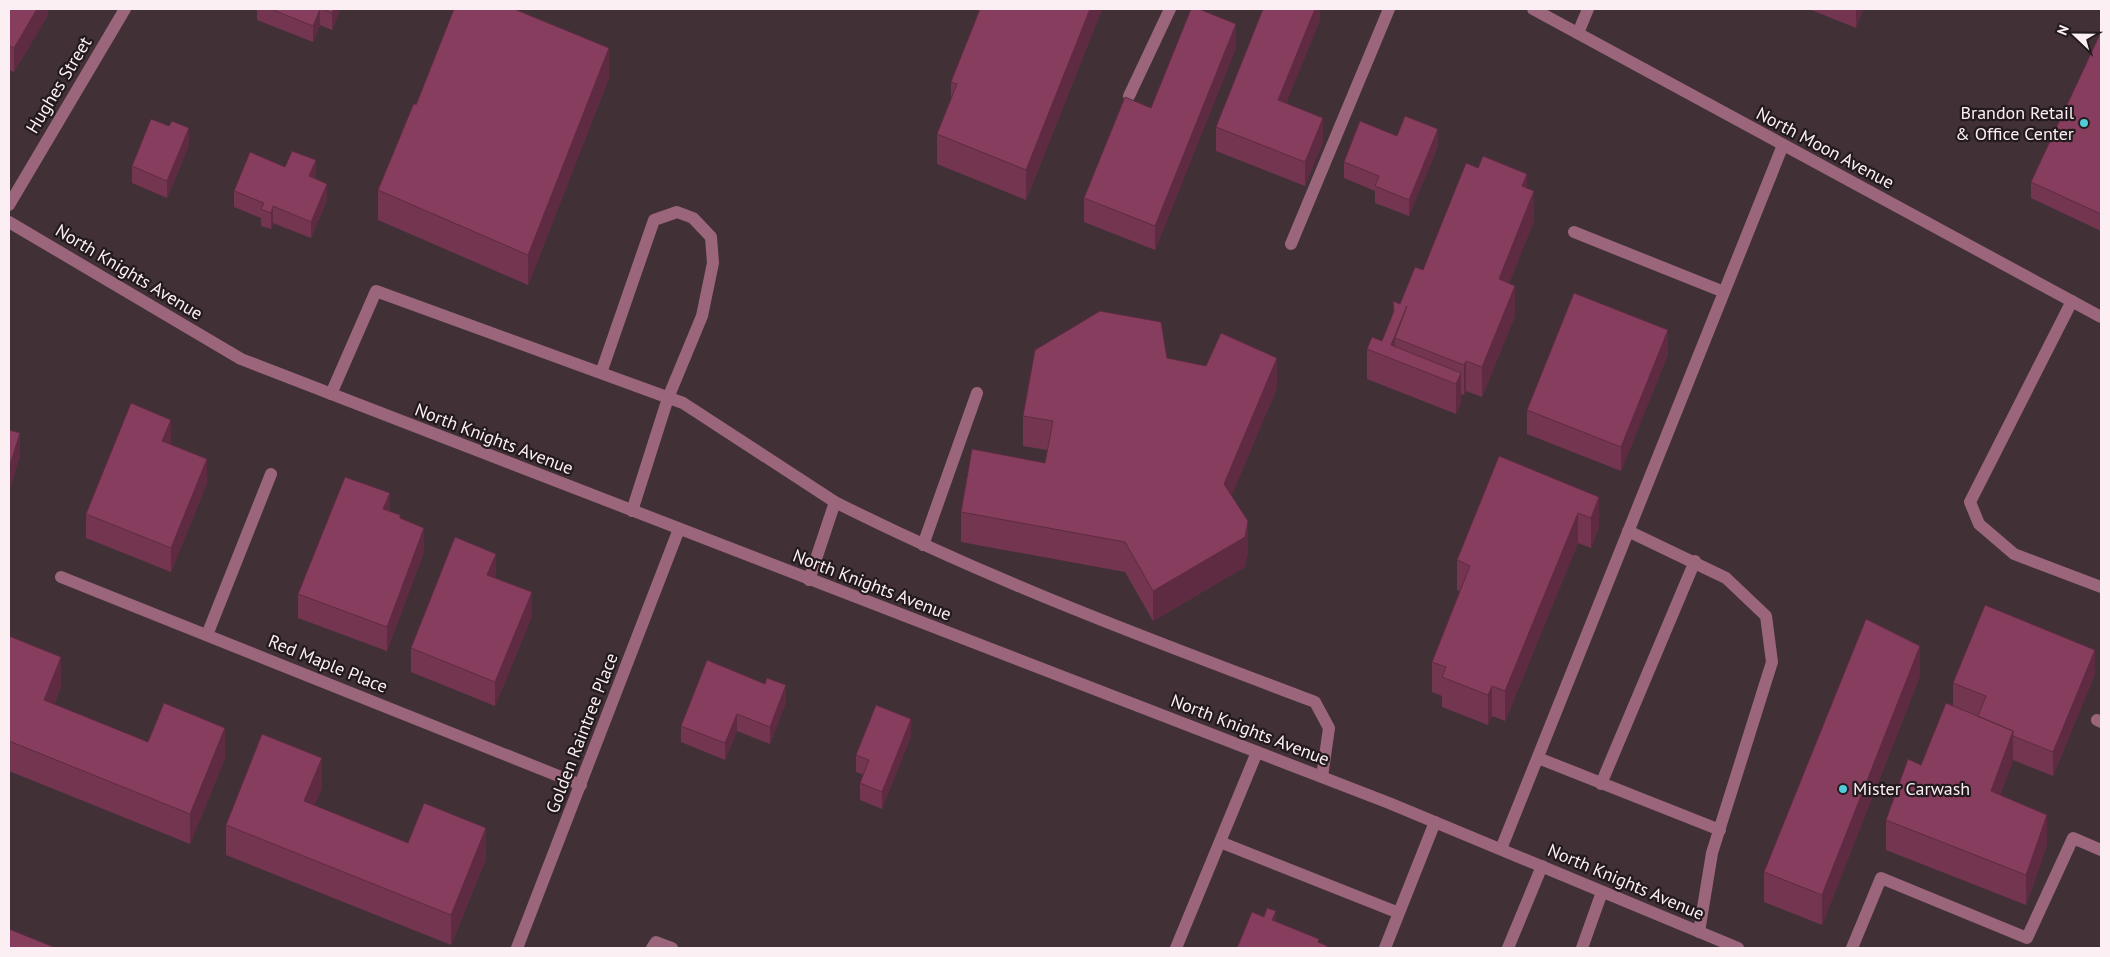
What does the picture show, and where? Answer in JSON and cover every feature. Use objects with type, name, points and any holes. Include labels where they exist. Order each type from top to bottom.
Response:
[{"type":"street","name":"Hughes Street","points":[[9,205],[125,9]]},
{"type":"street","points":[[1129,96],[1170,9]]},
{"type":"street","points":[[1291,244],[1388,9]]},
{"type":"street","name":"North Moon Avenue","points":[[1532,9],[2101,317]]},
{"type":"street","points":[[1578,33],[1588,9]]},
{"type":"street","points":[[1501,849],[1783,145]]},
{"type":"street","points":[[601,373],[654,220],[677,212],[693,218],[711,237],[713,263],[702,316],[668,398],[632,511]]},
{"type":"street","name":"North Knights Avenue","points":[[9,222],[241,359],[1322,777],[1738,948]]},
{"type":"street","points":[[1574,232],[1724,292]]},
{"type":"street","points":[[331,394],[376,291],[683,403],[835,502],[923,545],[1166,645],[1315,702],[1329,728],[1322,777]]},
{"type":"street","points":[[2072,301],[1970,502],[1979,524],[2014,554],[2101,587]]},
{"type":"street","points":[[923,545],[978,392]]},
{"type":"street","points":[[207,635],[271,474]]},
{"type":"street","points":[[809,580],[835,502]]},
{"type":"street","name":"Golden Raintree Place","points":[[517,948],[679,529]]},
{"type":"street","points":[[1628,531],[1695,561],[1726,578],[1766,616],[1772,662],[1712,853],[1699,932]]},
{"type":"street","points":[[1601,784],[1695,561]]},
{"type":"street","name":"Red Maple Place","points":[[62,576],[581,785]]},
{"type":"street","points":[[1176,948],[1257,752]]},
{"type":"street","points":[[1538,758],[1720,830]]},
{"type":"street","points":[[1385,948],[1435,822]]},
{"type":"street","points":[[1852,948],[1881,878],[2027,938],[2073,838],[2101,850]]},
{"type":"street","points":[[1220,842],[1399,912]]},
{"type":"street","points":[[1508,948],[1542,866]]},
{"type":"street","points":[[1582,948],[1602,892]]},
{"type":"street","points":[[652,948],[656,942],[672,948]]},
{"type":"building","points":[[9,9],[37,9],[14,48],[9,46]]},
{"type":"building","points":[[271,9],[320,9],[313,26]]},
{"type":"building","points":[[322,9],[334,9],[332,13]]},
{"type":"building","points":[[454,9],[514,9],[609,48],[528,255],[378,190],[414,103],[416,105]]},
{"type":"building","points":[[980,9],[1090,9],[1026,170],[937,134],[957,84],[951,82]]},
{"type":"building","points":[[1191,9],[1199,9],[1236,24],[1155,226],[1084,198],[1125,97],[1151,108]]},
{"type":"building","points":[[1263,9],[1315,9],[1278,100],[1323,118],[1305,162],[1216,127]]},
{"type":"building","name":"Brandon Retail & Office Center","points":[[2101,32],[2101,214],[2031,182]]},
{"type":"building","points":[[1405,116],[1438,129],[1409,200],[1375,186],[1379,176],[1344,162],[1360,121],[1397,136]]},
{"type":"building","points":[[151,119],[169,126],[172,121],[189,128],[167,181],[132,166]]},
{"type":"building","points":[[292,151],[316,160],[309,176],[327,184],[311,222],[273,206],[271,213],[261,209],[264,203],[234,191],[250,152],[285,167]]},
{"type":"building","points":[[1483,156],[1527,174],[1522,186],[1534,191],[1499,279],[1515,286],[1482,367],[1466,361],[1464,365],[1395,338],[1407,306],[1391,345],[1461,373],[1456,384],[1367,349],[1372,337],[1382,341],[1394,311],[1393,301],[1400,304],[1415,267],[1423,270],[1466,163],[1478,168]]},
{"type":"building","points":[[1574,293],[1668,330],[1621,447],[1527,410]]},
{"type":"building","points":[[1100,311],[1161,322],[1167,358],[1206,366],[1221,333],[1277,358],[1224,484],[1248,521],[1245,537],[1153,591],[1125,542],[961,512],[972,449],[1045,463],[1053,421],[1023,416],[1035,350]]},
{"type":"building","points":[[131,403],[171,420],[162,441],[207,459],[171,548],[86,514]]},
{"type":"building","points":[[9,430],[20,433],[9,468]]},
{"type":"building","points":[[1499,456],[1599,497],[1591,518],[1578,513],[1505,691],[1492,686],[1488,695],[1442,677],[1446,667],[1432,662],[1470,566],[1457,560]]},
{"type":"building","points":[[345,477],[390,493],[383,509],[400,515],[400,518],[424,528],[387,627],[298,594]]},
{"type":"building","points":[[455,537],[496,554],[487,575],[532,592],[495,682],[411,648]]},
{"type":"building","points":[[1985,605],[2095,650],[2053,752],[2013,736],[2013,731],[1978,716],[1986,696],[1953,683]]},
{"type":"building","name":"Mister Carwash","points":[[1866,619],[1920,646],[1822,895],[1764,872]]},
{"type":"building","points":[[9,636],[61,657],[44,700],[148,742],[164,703],[225,728],[190,814],[9,741]]},
{"type":"building","points":[[707,660],[765,684],[767,678],[786,685],[770,727],[737,714],[725,743],[681,726]]},
{"type":"building","name":"Mister Carwash","points":[[1946,703],[2013,731],[1991,791],[2047,815],[2026,875],[1886,820],[1908,759],[1921,765]]},
{"type":"building","points":[[876,705],[911,719],[882,792],[860,783],[869,760],[856,755]]},
{"type":"building","points":[[262,734],[322,758],[304,801],[408,843],[424,803],[486,828],[451,915],[226,825]]},
{"type":"building","points":[[1267,908],[1276,911],[1272,920],[1319,939],[1318,942],[1327,946],[1326,948],[1237,948],[1252,912],[1264,917]]},
{"type":"building","points":[[9,929],[56,948],[9,948]]},
{"type":"place","name":"Brandon Retail & Office Center","points":[[2084,123]]},
{"type":"place","name":"Mister Carwash","points":[[1843,789]]}]
